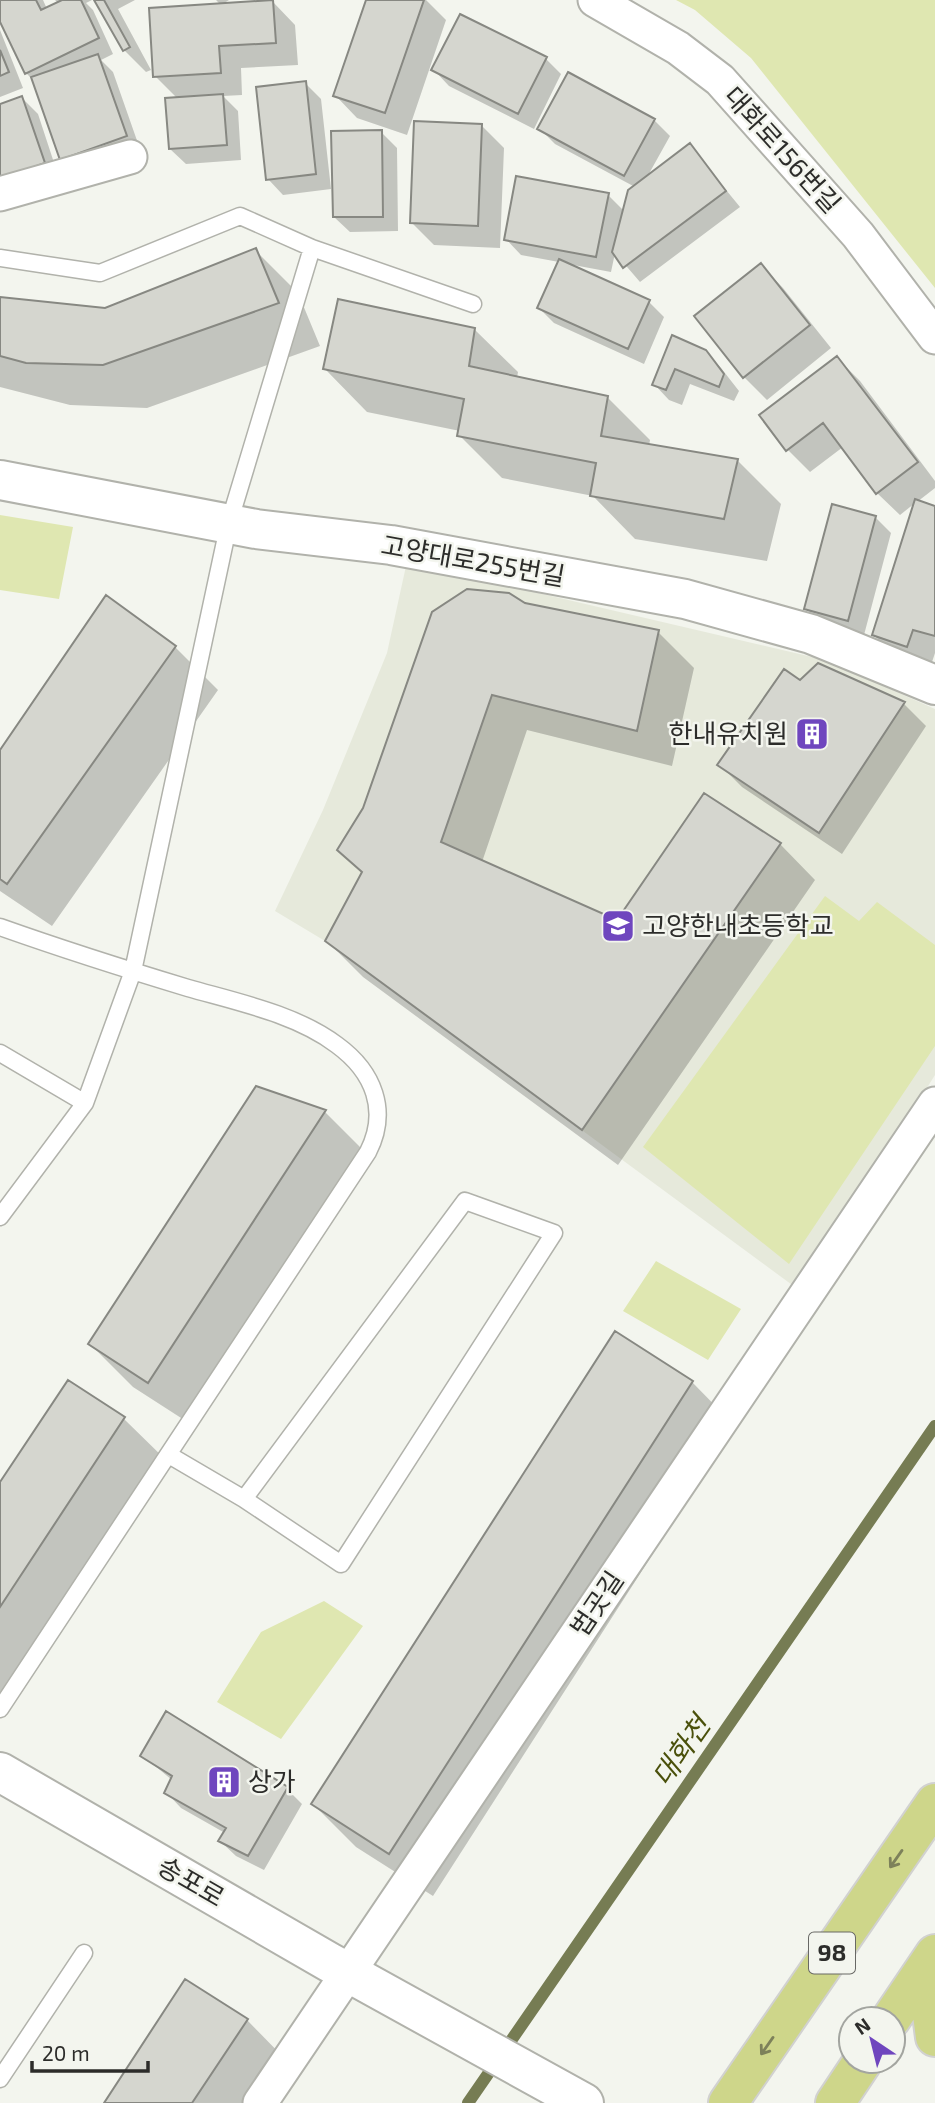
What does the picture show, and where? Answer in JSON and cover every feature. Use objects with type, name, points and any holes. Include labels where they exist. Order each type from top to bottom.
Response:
[{"type":"main road","name":"98","points":[[728,2103],[935,1803]]},
{"type":"main road","points":[[900,2005],[930,1961]]},
{"type":"main road","points":[[930,1961],[935,2037]]},
{"type":"main road","points":[[835,2103],[854,2075]]},
{"type":"street","name":"대화로156번길","points":[[595,0],[678,48],[720,80],[858,235],[935,337]]},
{"type":"street","points":[[0,194],[130,157]]},
{"type":"street","name":"고양대로255번길","points":[[0,480],[229,523],[391,545],[685,599],[811,634],[935,685]]},
{"type":"street","name":"법곳길","points":[[260,2103],[935,1104]]},
{"type":"street","name":"송포로","points":[[0,1772],[348,1972],[584,2103]]},
{"type":"lane","points":[[0,258],[100,274],[240,216],[312,248],[473,304]]},
{"type":"lane","points":[[0,1217],[85,1103],[133,971],[229,523],[312,248]]},
{"type":"lane","points":[[0,927],[234,1001],[318,1033],[339,1046],[362,1072],[378,1102],[380,1120],[368,1152],[0,1709]]},
{"type":"lane","points":[[0,1054],[85,1103]]},
{"type":"lane","points":[[169,1454],[244,1499],[341,1564],[554,1233],[465,1201],[244,1499]]},
{"type":"lane","points":[[0,2079],[84,1952]]},
{"type":"shaded area","name":"고양한내초등학교","points":[[406,566],[517,588],[825,660],[935,709],[935,1075],[799,1290],[325,941],[275,911],[323,810],[387,653]]},
{"type":"green space","points":[[676,0],[935,0],[935,288],[751,58],[695,10]]},
{"type":"green space","points":[[0,515],[73,527],[59,599],[0,590]]},
{"type":"green space","points":[[825,896],[859,921],[877,902],[935,945],[935,1046],[789,1264],[643,1147]]},
{"type":"green space","points":[[656,1261],[741,1309],[708,1360],[623,1311]]},
{"type":"green space","points":[[324,1601],[363,1626],[281,1739],[217,1702],[261,1632]]},
{"type":"building","points":[[0,0],[36,0],[41,10],[62,0],[81,0],[99,38],[25,74],[0,22]]},
{"type":"building","points":[[94,0],[104,0],[130,47],[123,51]]},
{"type":"building","points":[[273,0],[276,43],[219,46],[221,73],[153,77],[149,8]]},
{"type":"building","points":[[366,0],[424,0],[385,113],[333,96]]},
{"type":"building","points":[[460,14],[547,57],[518,114],[431,70]]},
{"type":"building","points":[[0,50],[9,72],[0,76]]},
{"type":"building","points":[[98,54],[127,136],[60,160],[31,77]]},
{"type":"building","points":[[568,72],[655,119],[624,176],[537,129]]},
{"type":"building","points":[[306,81],[316,174],[266,180],[256,87]]},
{"type":"building","points":[[223,94],[227,145],[169,149],[165,98]]},
{"type":"building","points":[[22,96],[45,163],[0,179],[0,104]]},
{"type":"building","points":[[414,121],[482,124],[478,226],[410,223]]},
{"type":"building","points":[[382,130],[383,217],[333,217],[331,131]]},
{"type":"building","points":[[690,143],[726,191],[623,268],[612,252],[628,190]]},
{"type":"building","points":[[516,176],[609,193],[596,257],[504,240]]},
{"type":"building","points":[[256,248],[279,303],[103,365],[26,363],[0,356],[0,297],[105,308]]},
{"type":"building","points":[[559,259],[650,300],[628,349],[537,308]]},
{"type":"building","points":[[761,263],[810,325],[743,378],[694,316]]},
{"type":"building","points":[[338,299],[475,328],[469,366],[608,396],[601,436],[738,459],[724,519],[590,496],[596,463],[457,436],[464,399],[323,369]]},
{"type":"building","points":[[672,335],[706,350],[724,374],[719,387],[675,369],[666,390],[652,385]]},
{"type":"building","points":[[837,356],[918,462],[876,494],[823,423],[786,451],[759,415]]},
{"type":"building","points":[[915,499],[935,506],[935,636],[913,630],[907,647],[872,635]]},
{"type":"building","points":[[832,504],[876,516],[848,621],[804,609]]},
{"type":"building","points":[[467,589],[509,593],[525,603],[659,630],[637,731],[492,695],[441,842],[617,920],[704,793],[781,843],[582,1130],[325,941],[362,872],[337,850],[363,808],[432,612]]},
{"type":"building","points":[[106,595],[176,646],[7,884],[0,879],[0,750]]},
{"type":"building","name":"한내유치원","points":[[818,663],[905,702],[819,833],[717,765],[784,669],[800,680]]},
{"type":"building","points":[[256,1086],[326,1110],[148,1383],[88,1344]]},
{"type":"building","points":[[615,1331],[693,1381],[389,1854],[311,1804]]},
{"type":"building","points":[[68,1380],[125,1417],[0,1607],[0,1482]]},
{"type":"building","name":"상가","points":[[166,1711],[288,1787],[248,1856],[218,1841],[226,1828],[164,1793],[172,1776],[140,1756]]},
{"type":"building","points":[[185,1979],[248,2019],[192,2103],[104,2103]]},
{"type":"waterway","name":"대화천","points":[[468,2103],[935,1426]]},
{"type":"place","name":"한내유치원","points":[[812,734]]},
{"type":"place","name":"고양한내초등학교","points":[[618,926]]},
{"type":"place","name":"상가","points":[[224,1782]]}]
